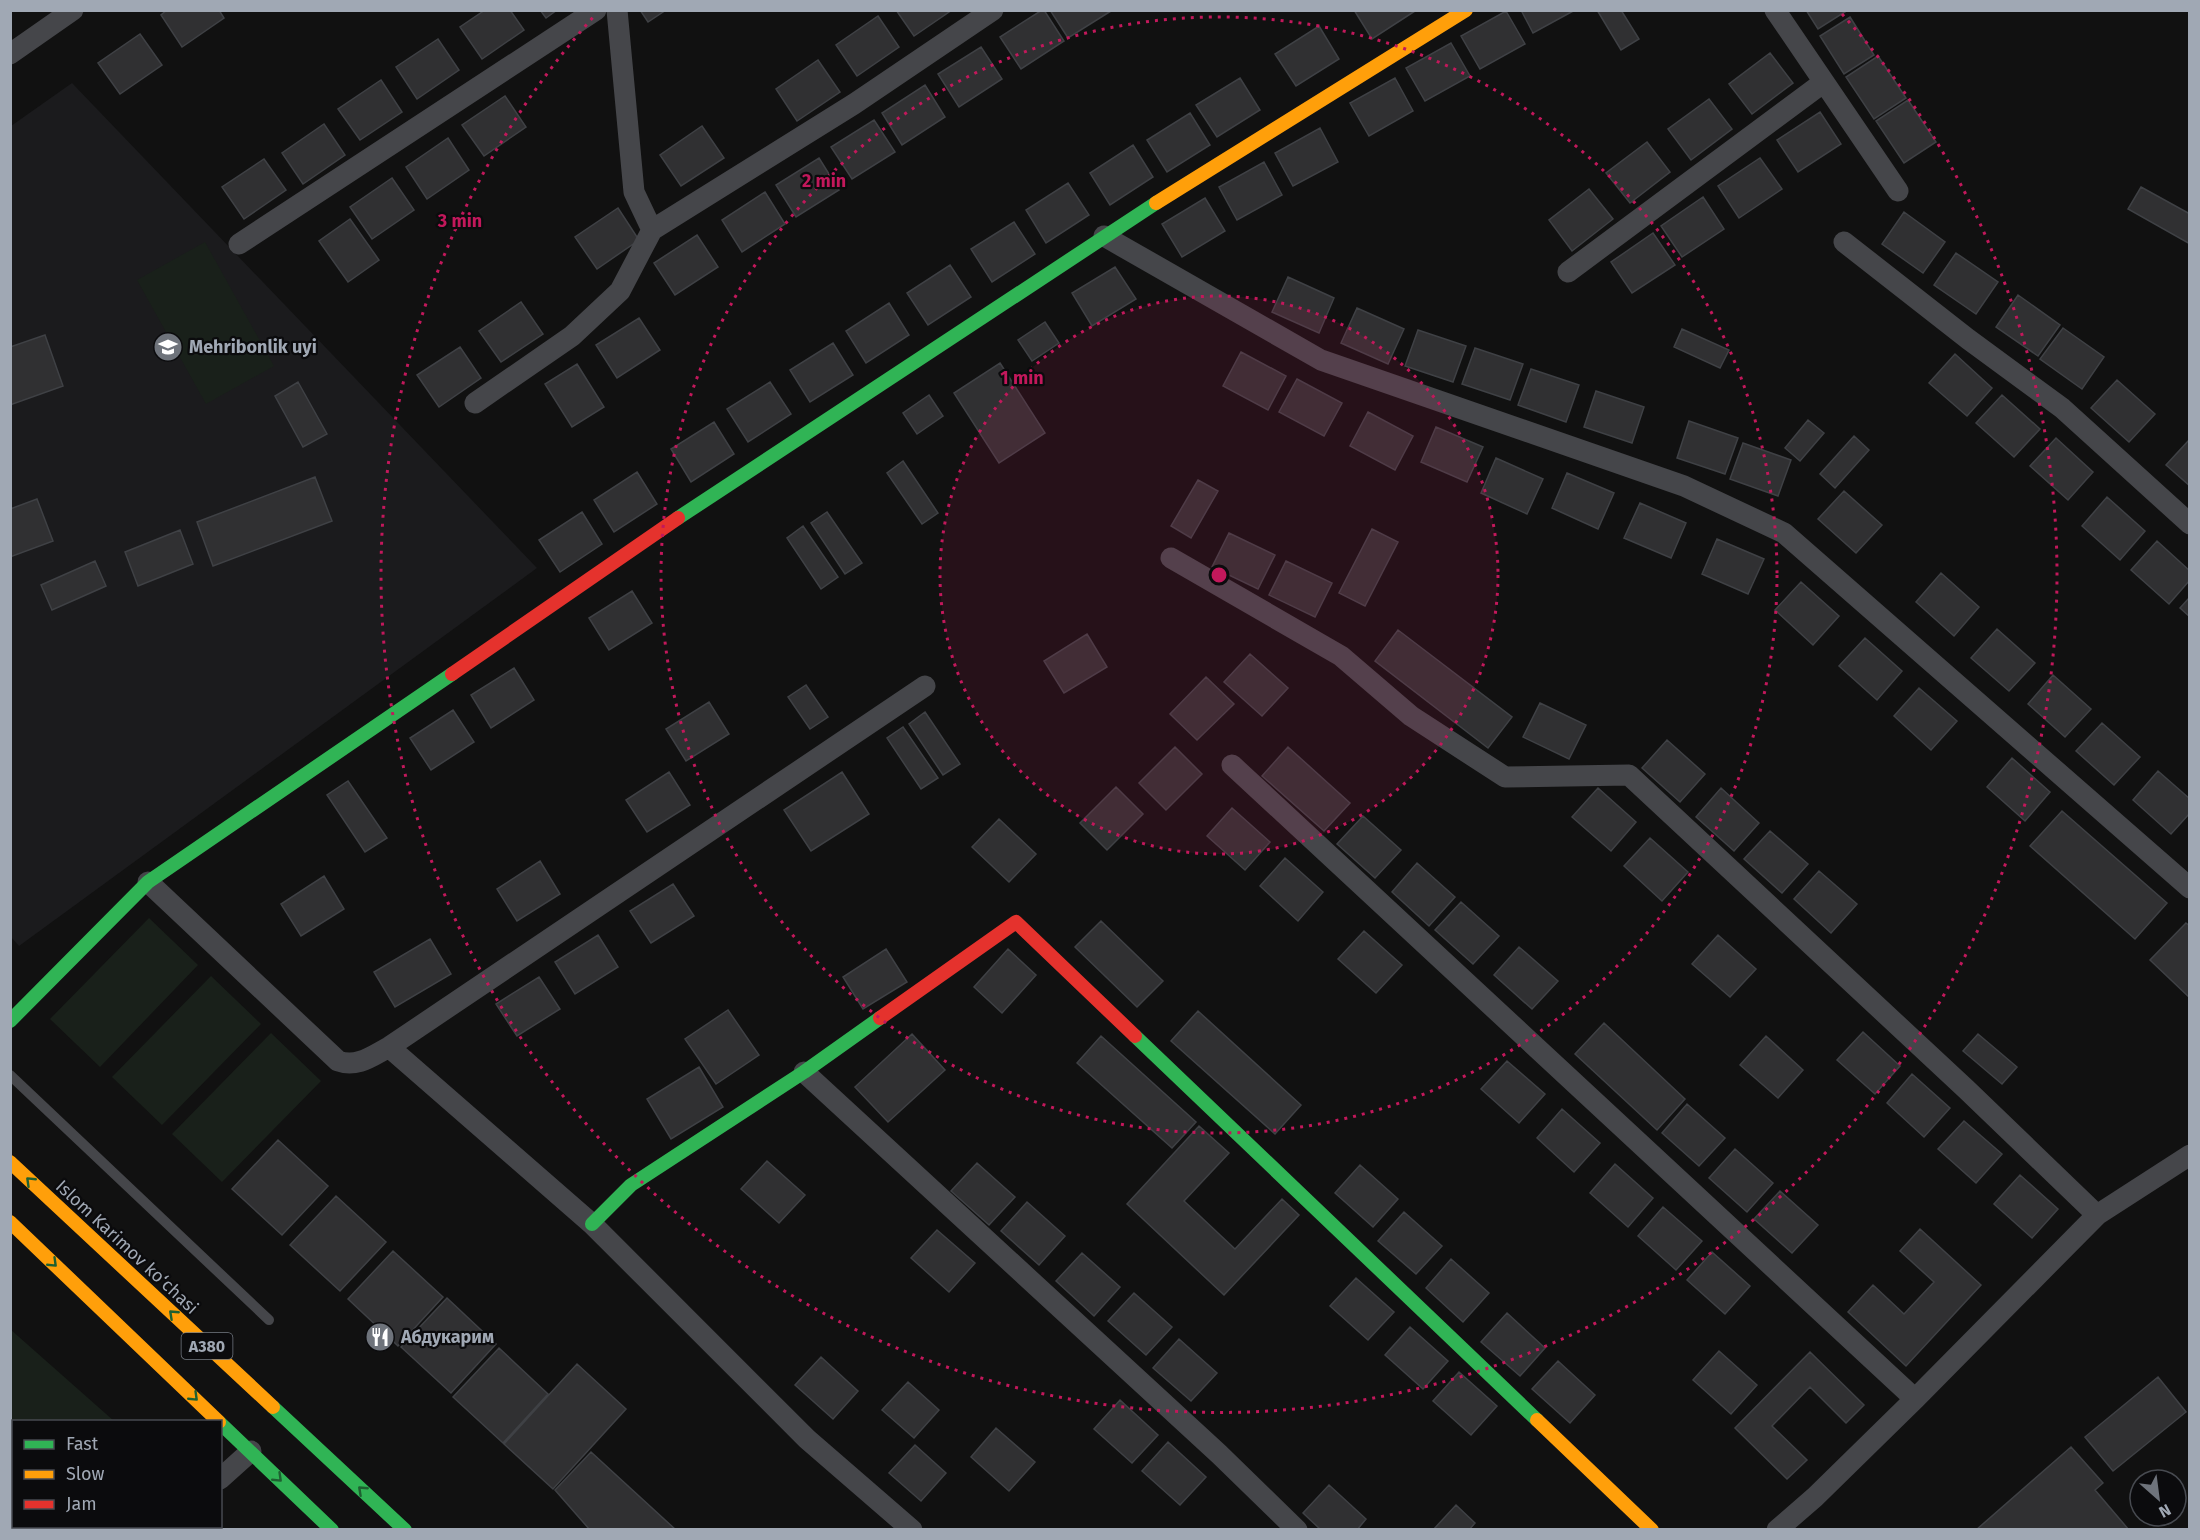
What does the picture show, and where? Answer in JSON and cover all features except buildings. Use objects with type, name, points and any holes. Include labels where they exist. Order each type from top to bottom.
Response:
[{"type":"main road","points":[[10,1021],[148,882],[693,508],[1104,236],[1466,10]]},
{"type":"main road","points":[[592,1224],[631,1185],[804,1072],[1016,922],[1652,1530]]},
{"type":"main road","name":"Islom Karimov ko‘chasi","points":[[10,1162],[54,1211],[405,1530]]},
{"type":"main road","name":"A380","points":[[10,1222],[218,1420]]},
{"type":"main road","name":"A380","points":[[222,1424],[332,1530]]},
{"type":"street","points":[[10,54],[73,10]]},
{"type":"street","points":[[239,244],[596,10]]},
{"type":"street","points":[[617,10],[634,192],[652,230]]},
{"type":"street","points":[[475,403],[572,336],[620,291],[652,230],[854,104],[993,10]]},
{"type":"street","points":[[1775,10],[1898,191]]},
{"type":"street","points":[[1568,272],[1824,82]]},
{"type":"street","points":[[1104,236],[1321,360],[1684,486],[1784,533],[2190,888]]},
{"type":"street","points":[[1844,242],[1968,339],[2062,408],[2190,524]]},
{"type":"street","points":[[1171,558],[1341,656],[1411,716],[1505,777],[1629,775],[1966,1089],[2097,1215]]},
{"type":"street","points":[[148,882],[338,1061],[347,1065],[356,1064],[389,1047],[925,686]]},
{"type":"street","points":[[1232,765],[1915,1399]]},
{"type":"street","points":[[389,1047],[592,1224],[807,1439],[912,1530]]},
{"type":"street","points":[[804,1072],[1220,1454],[1297,1530]]},
{"type":"street","points":[[1777,1530],[1815,1497],[1915,1399],[2097,1215],[2190,1155]]},
{"type":"street","points":[[222,1477],[250,1451]]},
{"type":"lane","points":[[10,1075],[269,1320]]},
{"type":"shaded area","name":"Mehribonlik uyi","points":[[72,83],[537,568],[19,946],[11,937],[11,126]]},
{"type":"shaded area","points":[[205,242],[274,366],[206,404],[137,280]]},
{"type":"shaded area","points":[[149,918],[198,965],[100,1067],[50,1019]]},
{"type":"shaded area","points":[[211,976],[261,1024],[162,1125],[112,1077]]},
{"type":"shaded area","points":[[271,1033],[321,1081],[222,1182],[172,1134]]},
{"type":"shaded area","points":[[10,1329],[113,1420],[12,1420],[12,1528],[20,1528],[19,1530],[10,1529]]},
{"type":"traffic: fast","points":[[678,518],[1156,203]]},
{"type":"traffic: fast","points":[[10,1021],[148,882],[452,674]]},
{"type":"traffic: fast","points":[[592,1224],[631,1185],[804,1072],[880,1018]]},
{"type":"traffic: fast","points":[[1135,1036],[1537,1420]]},
{"type":"traffic: fast","points":[[273,1407],[405,1530]]},
{"type":"traffic: fast","points":[[222,1425],[332,1530]]},
{"type":"traffic: slow","points":[[1156,203],[1466,10]]},
{"type":"traffic: slow","points":[[10,1162],[273,1407]]},
{"type":"traffic: slow","points":[[10,1222],[217,1420]]},
{"type":"traffic: slow","points":[[1537,1420],[1652,1530]]},
{"type":"traffic: jam","points":[[452,674],[678,518]]},
{"type":"traffic: jam","points":[[880,1018],[1016,922],[1135,1036]]},
{"type":"place","name":"Mehribonlik uyi","points":[[168,347]]},
{"type":"place","name":"Абдукарим","points":[[380,1337]]}]
